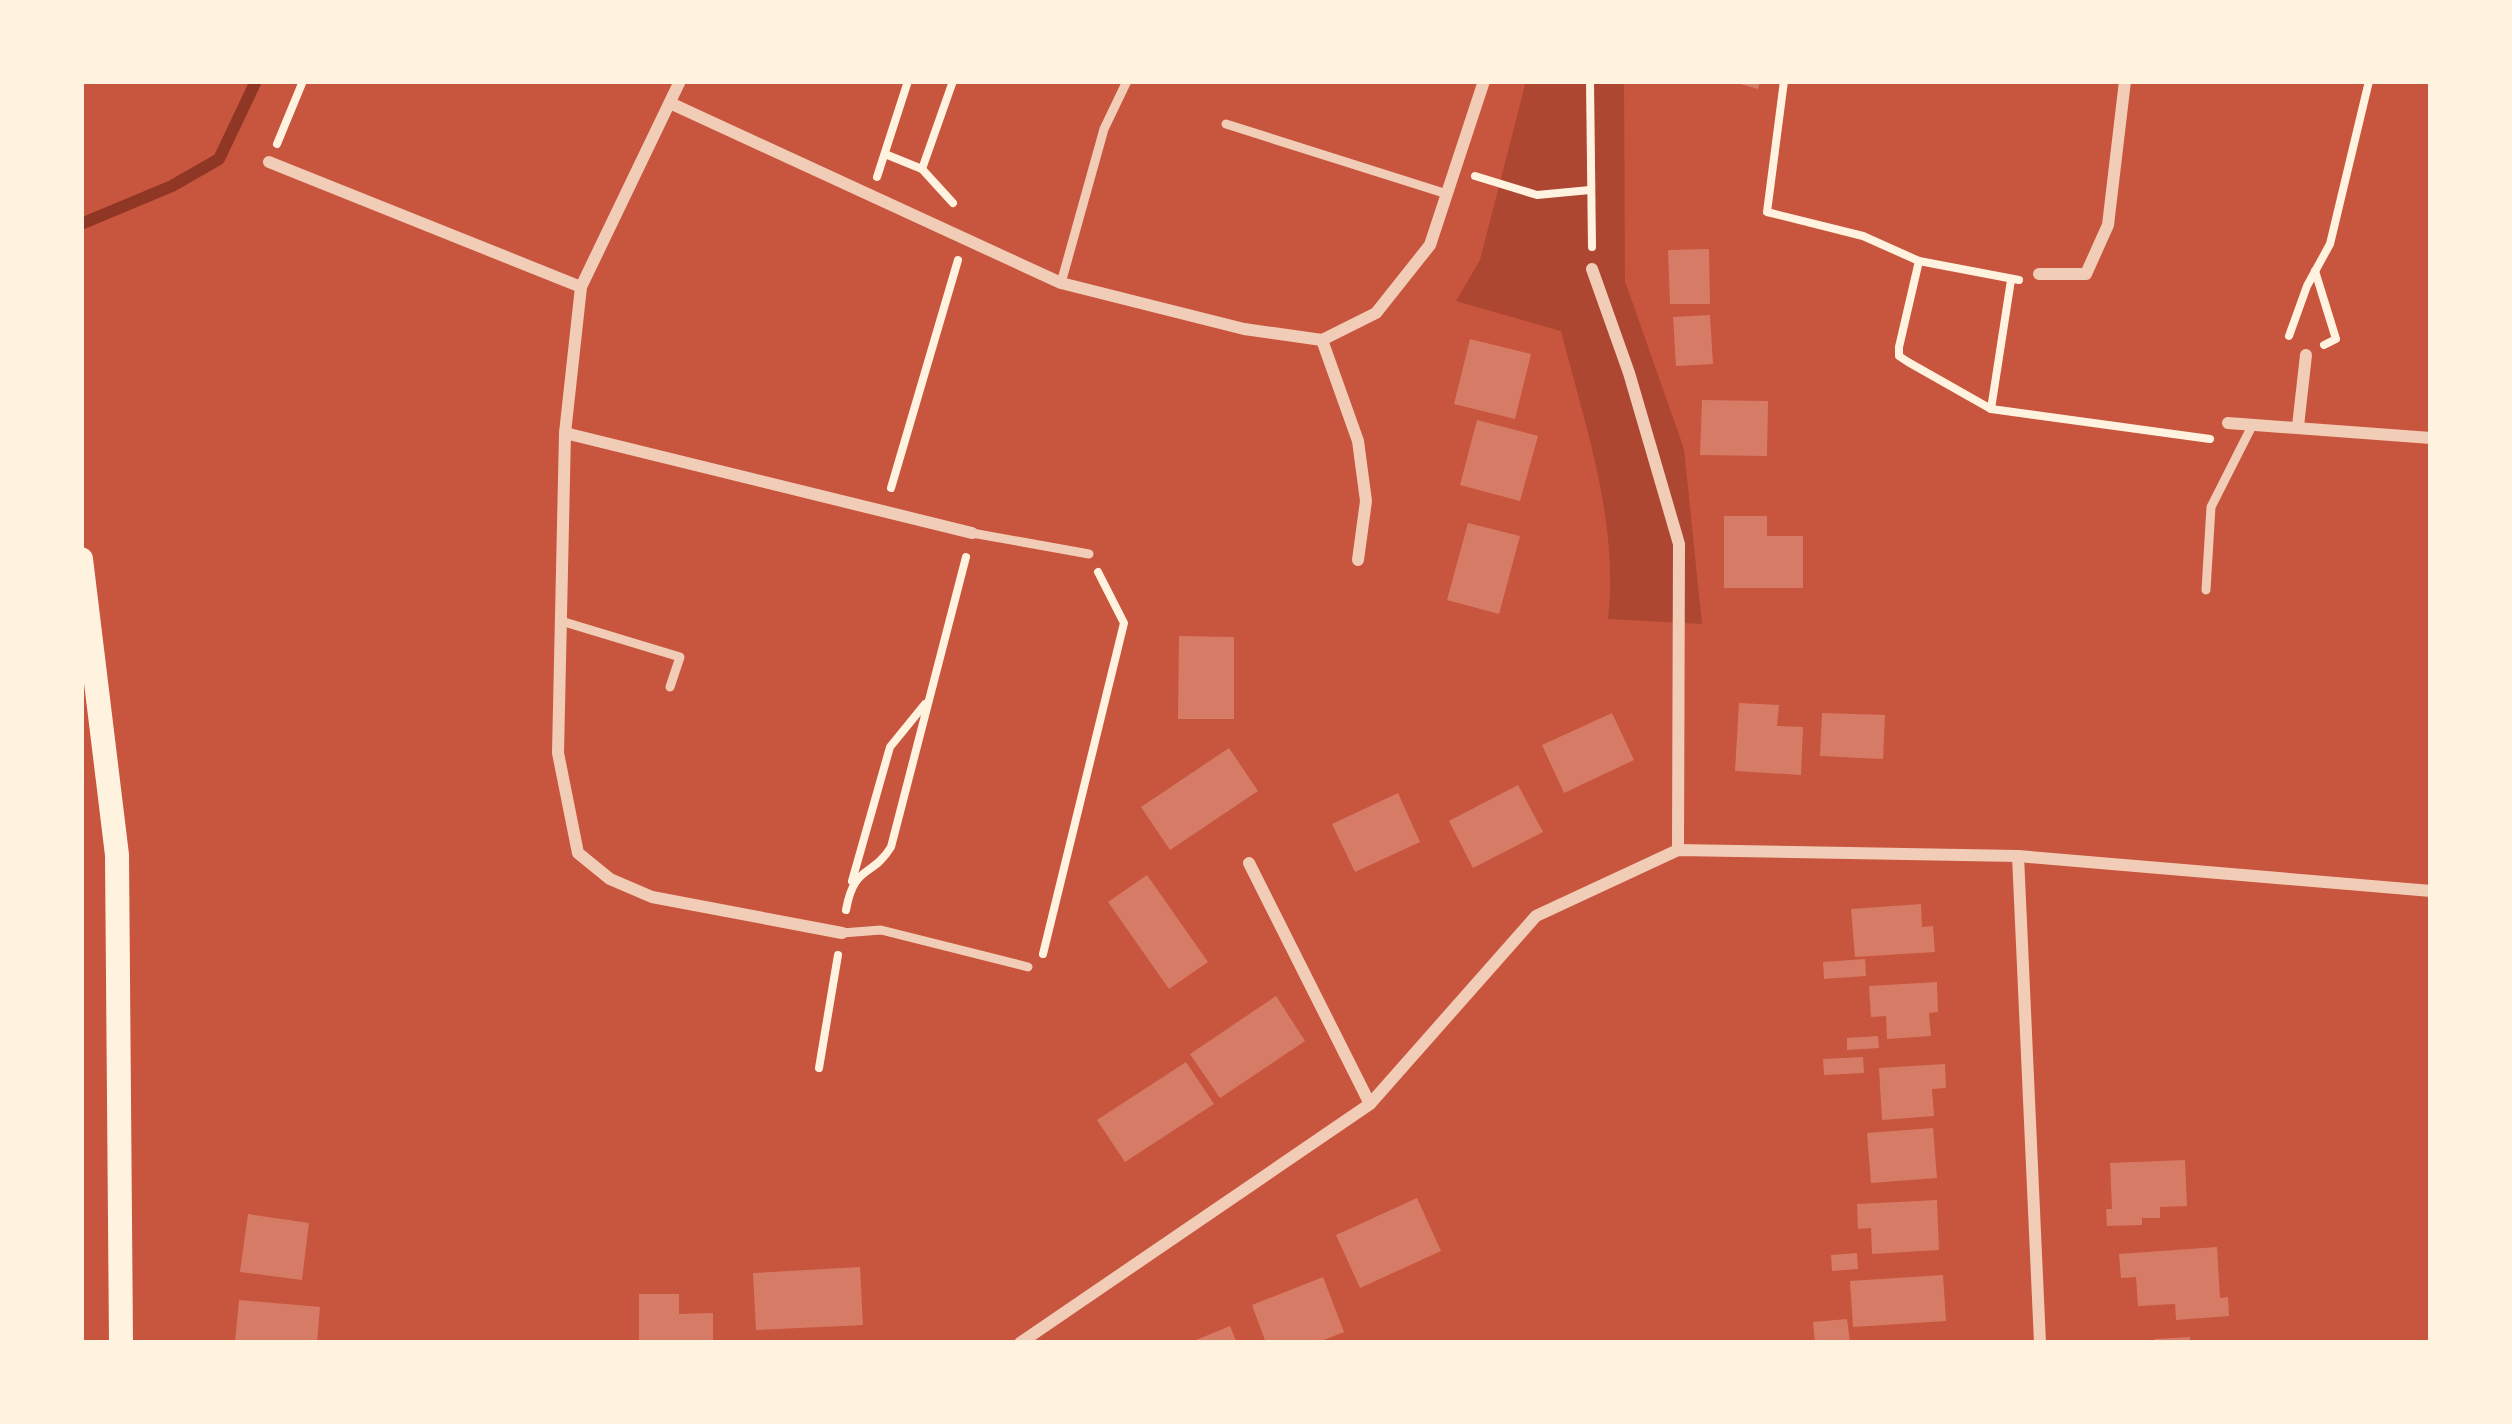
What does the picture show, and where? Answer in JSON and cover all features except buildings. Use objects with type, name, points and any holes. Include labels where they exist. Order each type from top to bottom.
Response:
[{"type":"main road","points":[[81,560],[117,855],[121,1343]]},
{"type":"street","points":[[680,81],[581,287],[566,433],[558,753],[578,853],[610,879],[652,897],[842,933]]},
{"type":"street","points":[[670,103],[1061,283],[1244,329],[1322,340],[1376,313],[1430,245],[1484,81]]},
{"type":"street","points":[[2039,274],[2086,274],[2108,225],[2125,81]]},
{"type":"street","points":[[269,162],[581,287]]},
{"type":"street","points":[[1592,269],[1679,544],[1678,850]]},
{"type":"street","points":[[1322,340],[1358,441],[1366,501],[1358,560]]},
{"type":"street","points":[[2298,426],[2306,355]]},
{"type":"street","points":[[2228,424],[2431,438]]},
{"type":"street","points":[[566,433],[972,532]]},
{"type":"street","points":[[1020,1343],[1370,1104],[1536,916],[1678,850],[2018,856],[2431,891]]},
{"type":"street","points":[[2018,856],[2040,1343]]},
{"type":"street","points":[[1249,863],[1370,1104]]},
{"type":"lane","points":[[1061,283],[1104,129],[1127,81]]},
{"type":"lane","points":[[1226,124],[1447,194]]},
{"type":"lane","points":[[2206,590],[2211,507],[2253,424]]},
{"type":"lane","points":[[972,532],[1089,554]]},
{"type":"lane","points":[[561,621],[680,657],[670,687]]},
{"type":"lane","points":[[842,933],[881,930],[1028,967]]},
{"type":"path","points":[[269,162],[303,81]]},
{"type":"path","points":[[871,195],[908,81]]},
{"type":"path","points":[[922,169],[953,81]]},
{"type":"path","points":[[1590,81],[1592,269]]},
{"type":"path","points":[[1784,81],[1767,212],[1863,236],[1919,260],[2011,280],[2039,274]]},
{"type":"path","points":[[2315,271],[2336,340],[2306,355],[2287,344],[2315,271],[2330,244],[2368,81]]},
{"type":"path","points":[[884,512],[965,238],[964,214],[922,169],[885,154]]},
{"type":"path","points":[[1455,170],[1538,195],[1590,190]]},
{"type":"path","points":[[1919,260],[1899,356],[1991,409],[2215,440],[2228,424]]},
{"type":"path","points":[[1991,409],[2011,280]]},
{"type":"path","points":[[850,888],[856,876],[891,847],[972,532]]},
{"type":"path","points":[[1028,967],[1045,952],[1124,623],[1089,554]]},
{"type":"path","points":[[819,1068],[850,888],[890,747],[900,729],[928,701]]},
{"type":"shaded area","points":[[1526,81],[1624,81],[1625,281],[1684,449],[1702,624],[1608,619],[1609,546],[1604,509],[1561,331],[1456,301],[1480,260]]},
{"type":"waterway","points":[[81,224],[172,186],[219,159],[256,81]]}]
